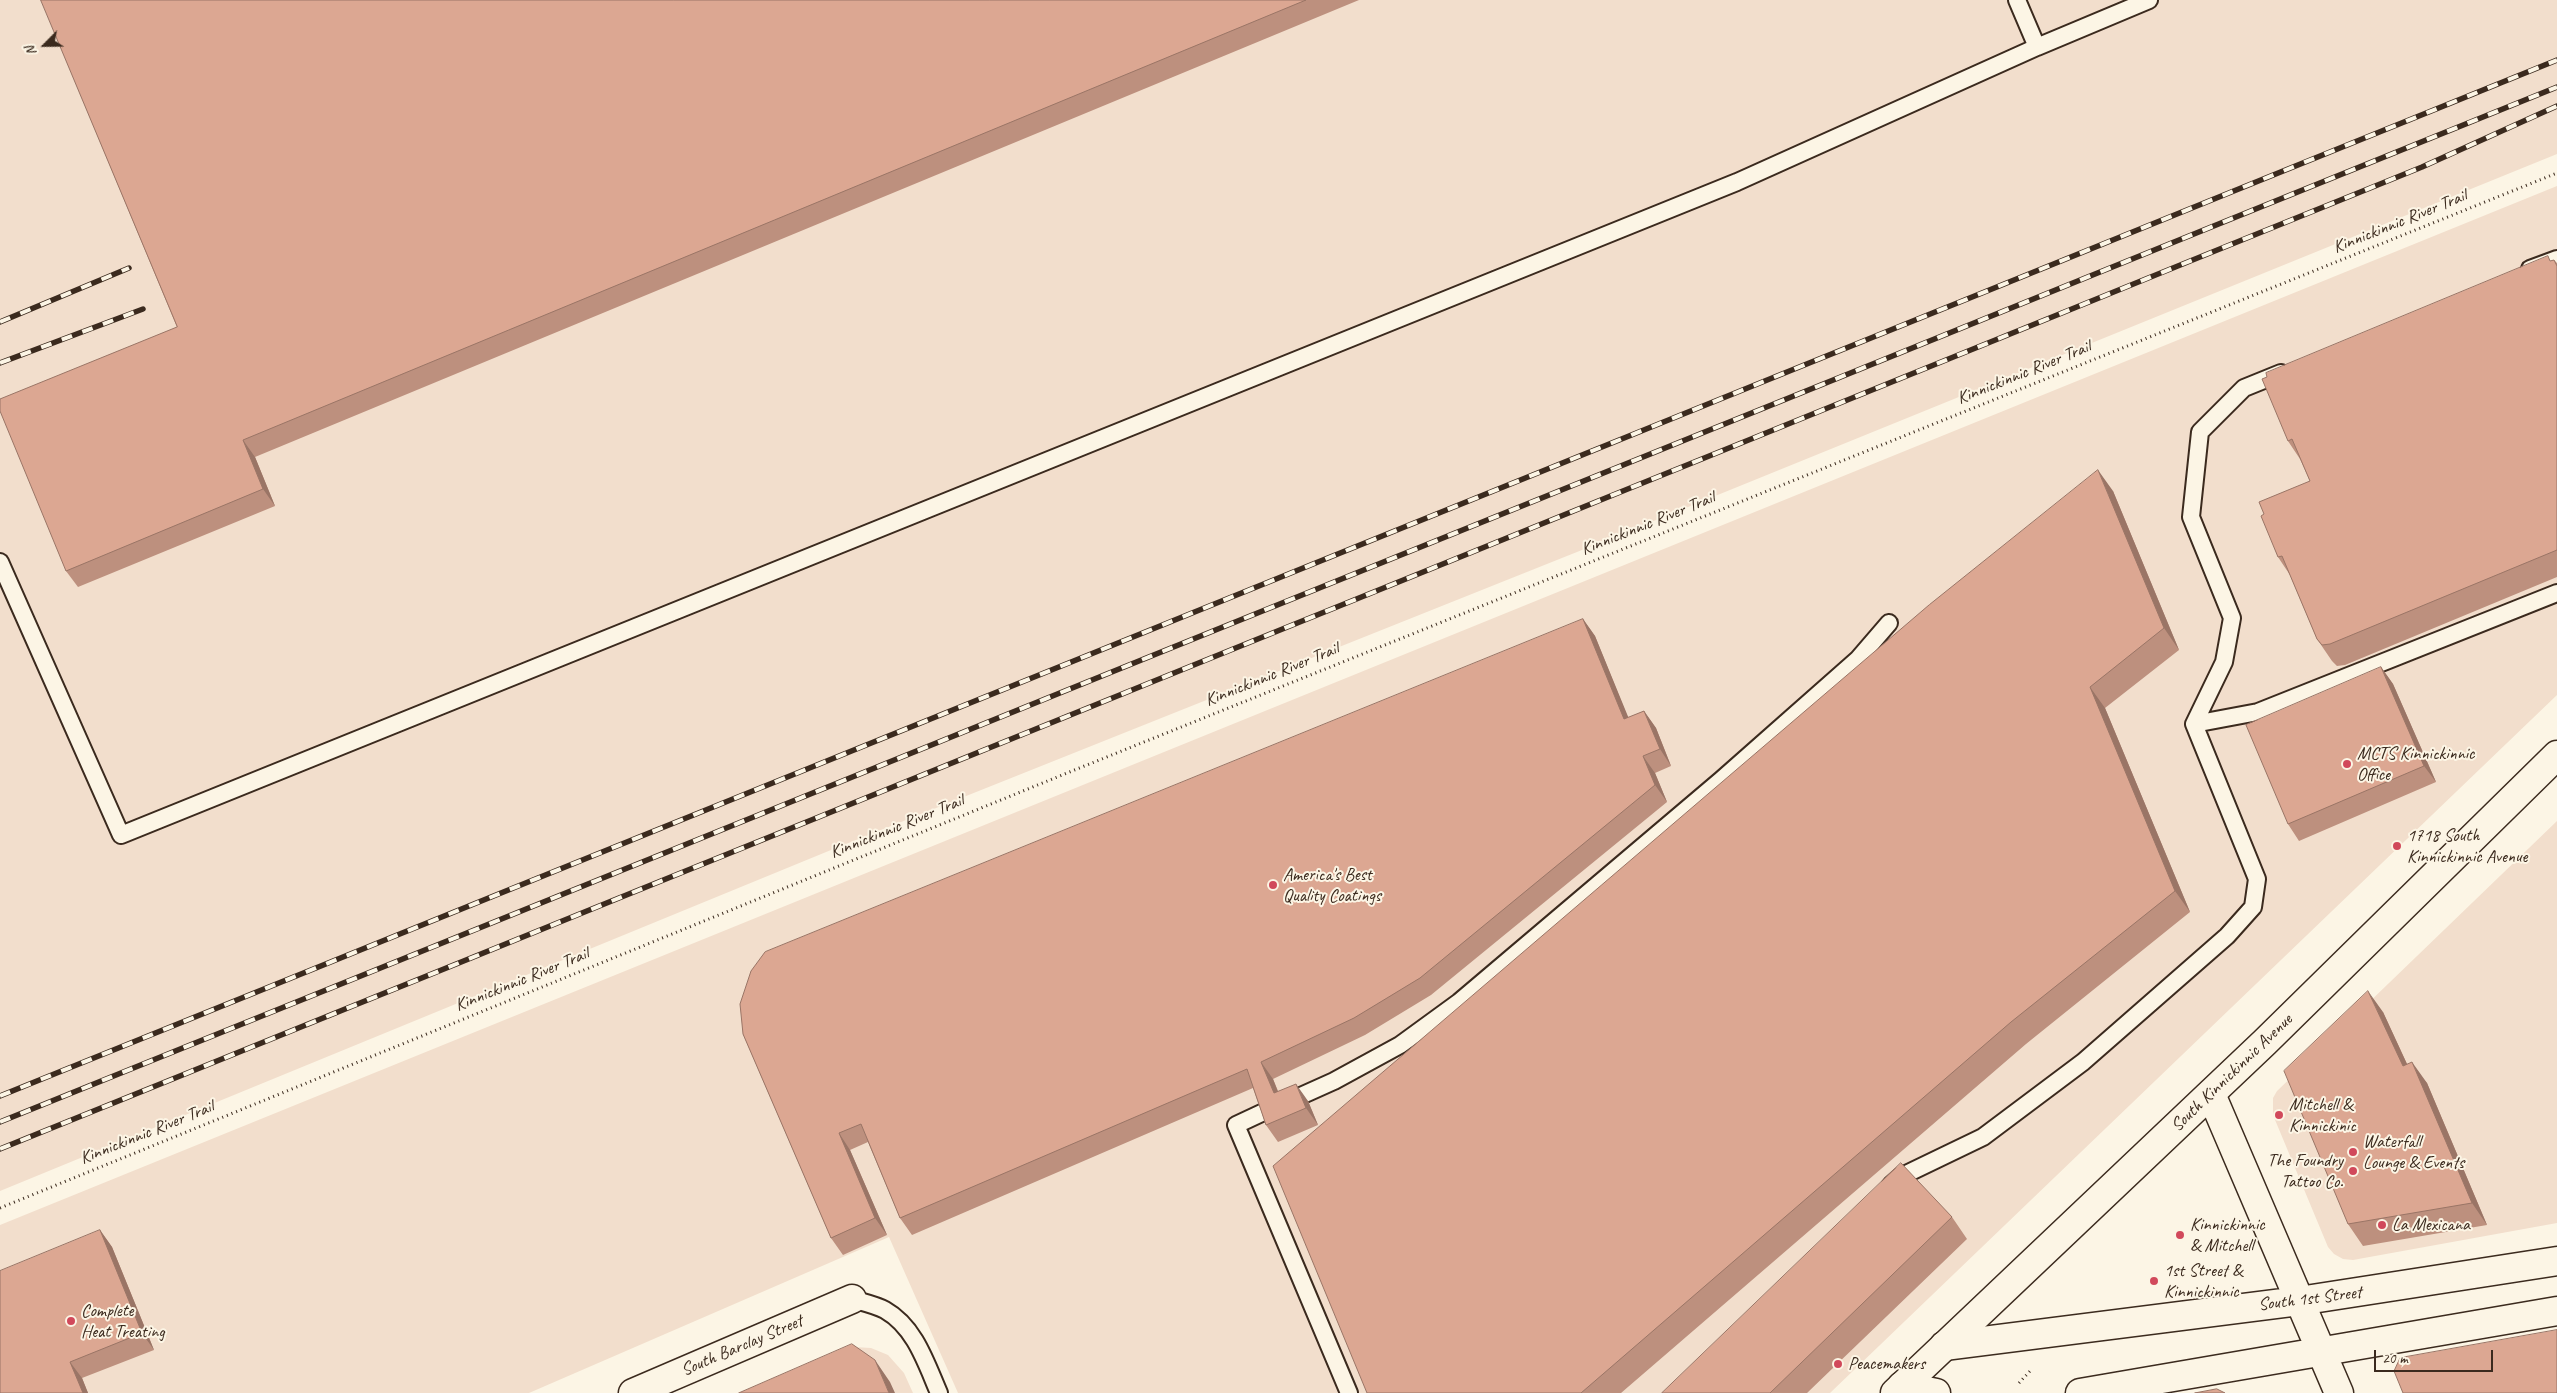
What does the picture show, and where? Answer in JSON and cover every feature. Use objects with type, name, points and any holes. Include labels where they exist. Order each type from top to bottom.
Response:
[{"type":"street","name":"South Kinnickinnic Avenue","points":[[1898,1390],[2211,1094],[2556,758]]},
{"type":"street","points":[[2211,1094],[2340,1393]]},
{"type":"street","name":"South 1st Street","points":[[1944,1346],[2299,1301],[2557,1261]]},
{"type":"street","name":"South Barclay Street","points":[[633,1393],[852,1299]]},
{"type":"street","points":[[2080,1393],[2321,1350],[2557,1311]]},
{"type":"street","points":[[1898,1390],[1936,1393]]},
{"type":"lane","points":[[2018,0],[2037,47]]},
{"type":"lane","points":[[0,562],[121,835],[1737,182],[2037,47],[2149,0]]},
{"type":"lane","points":[[2517,275],[2557,259]]},
{"type":"lane","points":[[1878,1196],[1900,1177],[1983,1137],[2084,1062],[2226,936],[2252,906],[2257,879],[2194,724],[2224,662],[2232,618],[2191,517],[2200,432],[2244,388],[2299,365]]},
{"type":"lane","points":[[2194,724],[2258,712],[2557,593]]},
{"type":"lane","points":[[1348,1393],[1236,1125],[1334,1081],[1400,1045],[1459,1002],[1721,780],[1858,659],[1889,623]]},
{"type":"lane","points":[[852,1299],[885,1310],[906,1326],[925,1361],[939,1393]]},
{"type":"path","name":"Kinnickinnic River Trail","points":[[0,1208],[1081,767],[2557,173]]},
{"type":"shaded area","points":[[0,0],[2557,0],[2557,154],[1597,544],[831,850],[0,1191]]},
{"type":"shaded area","points":[[2557,186],[2557,695],[1830,1393],[958,1393],[889,1237],[529,1393],[0,1393],[0,1225]]},
{"type":"shaded area","points":[[2557,821],[2557,1223],[2353,1260],[2343,1259],[2334,1254],[2328,1247],[2273,1115],[2273,1098],[2277,1091]]},
{"type":"shaded area","points":[[854,1347],[871,1348],[888,1355],[904,1373],[913,1393],[740,1393]]},
{"type":"building","points":[[41,0],[1306,0],[243,440],[263,489],[66,571],[0,411],[0,399],[177,327]]},
{"type":"building","points":[[2548,256],[2550,261],[2554,260],[2557,266],[2557,550],[2330,644],[2322,645],[2317,639],[2282,556],[2278,557],[2261,516],[2264,514],[2259,502],[2310,481],[2292,439],[2288,441],[2262,379],[2267,377],[2266,373]]},
{"type":"building","points":[[2098,470],[2164,628],[2090,687],[2175,891],[2011,1022],[1581,1393],[1367,1393],[1273,1166],[1929,605]]},
{"type":"building","name":"America's Best Quality Coatings","points":[[1583,619],[1624,719],[1644,711],[1660,749],[1643,756],[1655,785],[1420,978],[1354,1018],[1261,1062],[1274,1093],[1296,1084],[1306,1108],[1266,1125],[1247,1069],[900,1218],[861,1124],[839,1133],[875,1218],[831,1238],[743,1034],[740,1004],[751,971],[765,952]]},
{"type":"building","name":"MCTS Kinnickinnic Office","points":[[2381,667],[2424,766],[2288,824],[2246,725]]},
{"type":"building","points":[[2368,991],[2403,1066],[2412,1062],[2472,1203],[2348,1224],[2284,1071]]},
{"type":"building","points":[[1901,1163],[1952,1217],[1770,1393],[1662,1393]]},
{"type":"building","name":"Complete Heat Treating","points":[[100,1230],[142,1333],[70,1362],[83,1393],[0,1393],[0,1271]]},
{"type":"building","points":[[2557,1330],[2557,1393],[2403,1393],[2394,1371],[2400,1358]]},
{"type":"building","points":[[852,1344],[875,1360],[889,1393],[739,1393]]},
{"type":"building","points":[[2217,1389],[2225,1393],[2195,1393]]},
{"type":"railway","points":[[0,1096],[2557,60]]},
{"type":"railway","points":[[0,1122],[2557,87]]},
{"type":"railway","points":[[0,1149],[2422,167],[2557,106]]},
{"type":"railway","points":[[0,322],[129,268]]},
{"type":"railway","points":[[0,363],[143,309]]},
{"type":"place","name":"MCTS Kinnickinnic Office","points":[[2347,764]]},
{"type":"place","name":"1718 South Kinnickinnic Avenue","points":[[2397,846]]},
{"type":"place","name":"America's Best Quality Coatings","points":[[1273,885]]},
{"type":"place","name":"Mitchell & Kinnickinic","points":[[2279,1115]]},
{"type":"place","name":"Waterfall Lounge & Events","points":[[2353,1152]]},
{"type":"place","name":"The Foundry Tattoo Co.","points":[[2353,1171]]},
{"type":"place","name":"La Mexicana","points":[[2382,1225]]},
{"type":"place","name":"Kinnickinnic & Mitchell","points":[[2180,1235]]},
{"type":"place","name":"1st Street & Kinnickinnic","points":[[2154,1281]]},
{"type":"place","name":"Complete Heat Treating","points":[[71,1321]]},
{"type":"place","name":"Peacemakers","points":[[1838,1364]]}]
